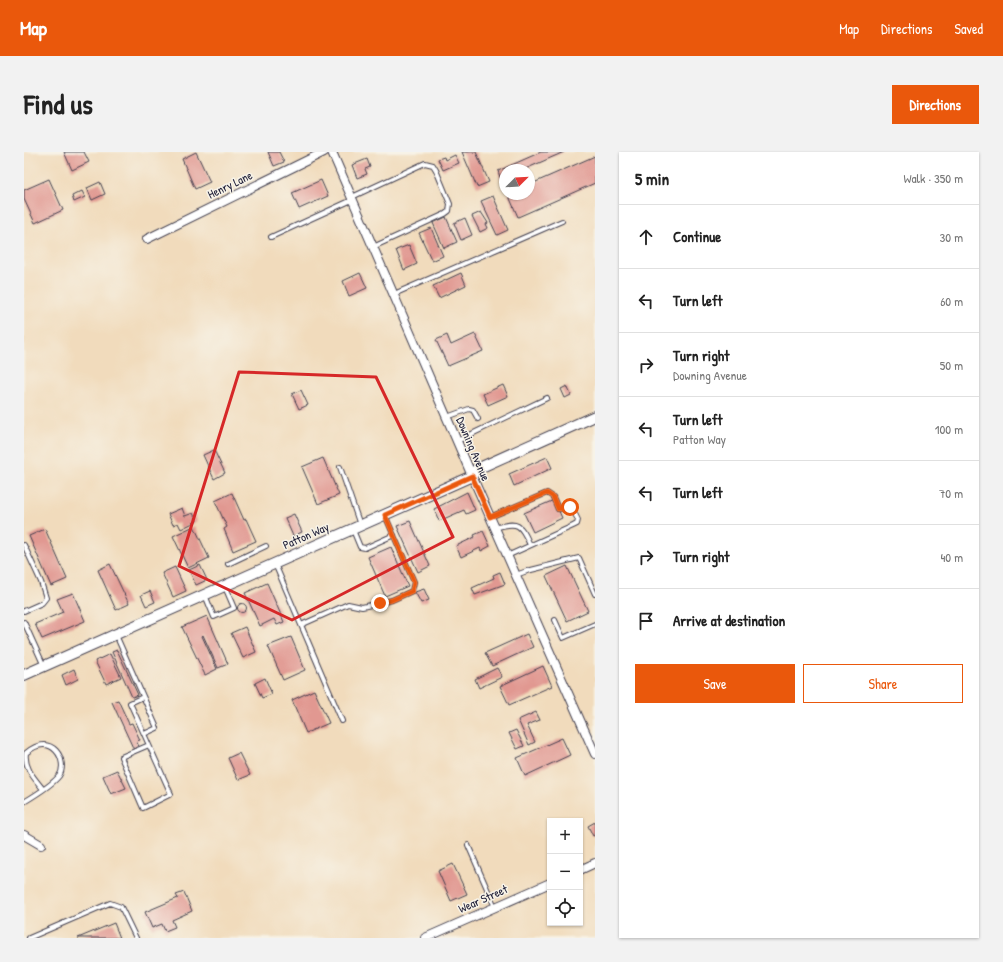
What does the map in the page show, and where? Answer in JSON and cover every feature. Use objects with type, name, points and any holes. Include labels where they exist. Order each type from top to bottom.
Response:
[{"type":"street","name":"Henry Lane","points":[[147,239],[324,152]]},
{"type":"street","name":"Downing Avenue","points":[[332,152],[456,441],[595,753]]},
{"type":"street","name":"Patton Way","points":[[24,676],[472,476],[478,469],[595,416]]},
{"type":"street","points":[[24,835],[41,845]]},
{"type":"street","points":[[583,869],[595,863]]},
{"type":"street","name":"Wear Street","points":[[425,938],[547,884]]},
{"type":"lane","points":[[271,237],[425,163],[433,165],[450,204],[449,210],[445,214],[373,247]]},
{"type":"lane","points":[[393,294],[562,221]]},
{"type":"lane","points":[[456,441],[547,398]]},
{"type":"lane","points":[[446,417],[469,409],[473,410],[478,419]]},
{"type":"lane","points":[[340,467],[357,528],[360,547],[365,548],[394,536]]},
{"type":"lane","points":[[490,517],[547,493],[553,497],[558,509],[572,508],[578,520],[577,524],[507,556]]},
{"type":"lane","points":[[301,625],[348,604],[362,607],[392,600],[412,591],[414,582],[385,515]]},
{"type":"lane","points":[[495,529],[513,523],[520,526],[524,530],[530,545]]},
{"type":"lane","points":[[24,545],[41,582],[46,598],[42,603],[24,611]]},
{"type":"lane","points":[[228,564],[266,546]]},
{"type":"lane","points":[[516,575],[527,570],[580,558],[593,585],[595,594]]},
{"type":"lane","points":[[275,564],[342,721]]},
{"type":"lane","points":[[205,595],[214,617],[234,608],[225,586]]},
{"type":"lane","points":[[555,620],[563,638],[595,624]]},
{"type":"lane","points":[[24,622],[44,667]]},
{"type":"lane","points":[[116,635],[157,728],[144,734]]},
{"type":"lane","points":[[143,697],[130,703],[149,745],[171,794],[143,808],[120,757],[149,745]]},
{"type":"lane","points":[[24,802],[42,789],[59,776],[62,769],[60,760],[55,748],[49,744],[41,744],[32,747],[26,753],[25,760],[29,771],[42,789]]},
{"type":"lane","points":[[468,845],[495,907]]},
{"type":"lane","points":[[30,938],[110,903],[121,907],[136,938]]},
{"type":"highlighted area","points":[[239,372],[376,377],[453,537],[292,620],[179,566]]},
{"type":"building","points":[[64,152],[84,152],[89,162],[72,170]]},
{"type":"building","points":[[196,152],[210,182],[195,189],[182,159]]},
{"type":"building","points":[[268,152],[279,152],[284,162],[274,166]]},
{"type":"building","points":[[462,152],[476,152],[489,182],[477,187]]},
{"type":"building","points":[[541,152],[564,152],[535,165],[514,164]]},
{"type":"building","points":[[455,155],[459,163],[443,170],[438,159],[444,157],[445,160]]},
{"type":"building","points":[[595,156],[595,183],[518,217],[511,200],[535,200],[535,182]]},
{"type":"building","points":[[367,159],[370,167],[365,169],[367,174],[357,178],[352,165]]},
{"type":"building","points":[[49,179],[63,210],[35,223],[24,199],[24,190]]},
{"type":"building","points":[[321,180],[328,196],[299,209],[292,193]]},
{"type":"building","points":[[100,182],[105,194],[92,200],[87,188]]},
{"type":"building","points":[[82,191],[85,197],[74,202],[72,196]]},
{"type":"building","points":[[493,196],[508,230],[497,235],[481,201]]},
{"type":"building","points":[[481,212],[488,223],[486,224],[488,228],[480,232],[472,216]]},
{"type":"building","points":[[446,217],[457,242],[444,248],[433,223]]},
{"type":"building","points":[[465,218],[472,235],[461,240],[454,223]]},
{"type":"building","points":[[431,228],[443,256],[432,261],[419,233]]},
{"type":"building","points":[[409,245],[417,264],[404,270],[396,250]]},
{"type":"building","points":[[360,273],[367,288],[349,296],[343,281]]},
{"type":"building","points":[[461,273],[466,285],[439,298],[433,286]]},
{"type":"building","points":[[475,334],[483,351],[448,366],[436,340],[447,335],[451,345]]},
{"type":"building","points":[[503,385],[508,396],[488,405],[483,394]]},
{"type":"building","points":[[567,386],[571,395],[565,398],[561,389]]},
{"type":"building","points":[[301,390],[308,405],[299,409],[292,394]]},
{"type":"building","points":[[214,450],[225,473],[214,479],[203,455]]},
{"type":"building","points":[[547,457],[552,468],[514,486],[509,474]]},
{"type":"building","points":[[323,458],[339,495],[318,504],[302,467]]},
{"type":"building","points":[[467,492],[475,510],[466,514],[464,510],[439,521],[434,509]]},
{"type":"building","points":[[232,493],[244,520],[246,519],[256,541],[233,551],[224,529],[227,527],[215,501]]},
{"type":"building","points":[[554,500],[562,518],[533,532],[524,513]]},
{"type":"building","points":[[182,508],[185,516],[193,513],[197,521],[181,529],[178,523],[173,525],[168,514]]},
{"type":"building","points":[[294,514],[302,532],[293,536],[285,518]]},
{"type":"building","points":[[410,521],[430,566],[418,572],[397,526]]},
{"type":"building","points":[[194,526],[209,558],[188,568],[173,536]]},
{"type":"building","points":[[45,529],[67,579],[51,586],[29,536]]},
{"type":"building","points":[[483,531],[490,546],[481,551],[480,548],[461,557],[456,546],[475,537],[474,535]]},
{"type":"building","points":[[391,547],[408,586],[385,596],[368,557]]},
{"type":"building","points":[[110,564],[129,604],[116,610],[98,570]]},
{"type":"building","points":[[200,565],[207,580],[196,585],[189,570]]},
{"type":"building","points":[[567,566],[588,611],[567,621],[546,576]]},
{"type":"building","points":[[175,567],[186,591],[173,597],[162,573]]},
{"type":"building","points":[[500,572],[505,584],[475,595],[472,588],[494,578],[493,575]]},
{"type":"building","points":[[267,583],[284,622],[277,625],[274,619],[260,626],[245,593]]},
{"type":"building","points":[[424,589],[429,600],[421,603],[415,592]]},
{"type":"building","points":[[150,591],[155,602],[146,606],[141,595]]},
{"type":"building","points":[[73,593],[85,621],[42,639],[35,624],[63,612],[57,599]]},
{"type":"building","points":[[242,603],[247,608],[242,613],[237,608]]},
{"type":"building","points":[[207,616],[228,664],[218,668],[203,635],[202,636],[217,669],[205,675],[182,627]]},
{"type":"building","points":[[245,627],[256,652],[243,658],[231,633]]},
{"type":"building","points":[[527,634],[533,647],[492,666],[485,653]]},
{"type":"building","points":[[291,637],[305,670],[283,680],[268,646]]},
{"type":"building","points":[[117,650],[138,695],[132,697],[112,652]]},
{"type":"building","points":[[110,654],[121,677],[106,684],[95,661]]},
{"type":"building","points":[[543,666],[552,686],[509,705],[500,686]]},
{"type":"building","points":[[497,668],[502,677],[479,688],[475,679]]},
{"type":"building","points":[[74,669],[78,679],[66,685],[62,675]]},
{"type":"building","points":[[265,678],[272,694],[262,698],[255,683]]},
{"type":"building","points":[[314,690],[329,723],[306,733],[292,700]]},
{"type":"building","points":[[118,700],[129,724],[132,723],[140,740],[136,741],[140,748],[134,750],[112,702]]},
{"type":"building","points":[[536,712],[540,720],[527,725],[535,742],[529,745],[518,720]]},
{"type":"building","points":[[516,730],[524,746],[517,749],[509,733]]},
{"type":"building","points":[[562,738],[570,755],[525,776],[517,758]]},
{"type":"building","points":[[239,753],[250,775],[238,780],[228,758]]},
{"type":"building","points":[[117,770],[126,788],[111,794],[103,776]]},
{"type":"building","points":[[595,822],[595,835],[593,836],[588,826]]},
{"type":"building","points":[[453,864],[467,894],[451,901],[438,871]]},
{"type":"building","points":[[184,892],[192,911],[172,920],[175,927],[165,931],[162,924],[152,928],[145,912],[178,898],[176,895]]},
{"type":"building","points":[[114,923],[120,938],[78,938]]},
{"type":"route","points":[[380,603],[392,600],[412,591],[414,582],[385,515],[472,476],[490,517],[547,493],[553,497],[558,509],[561,510],[570,507]]}]
